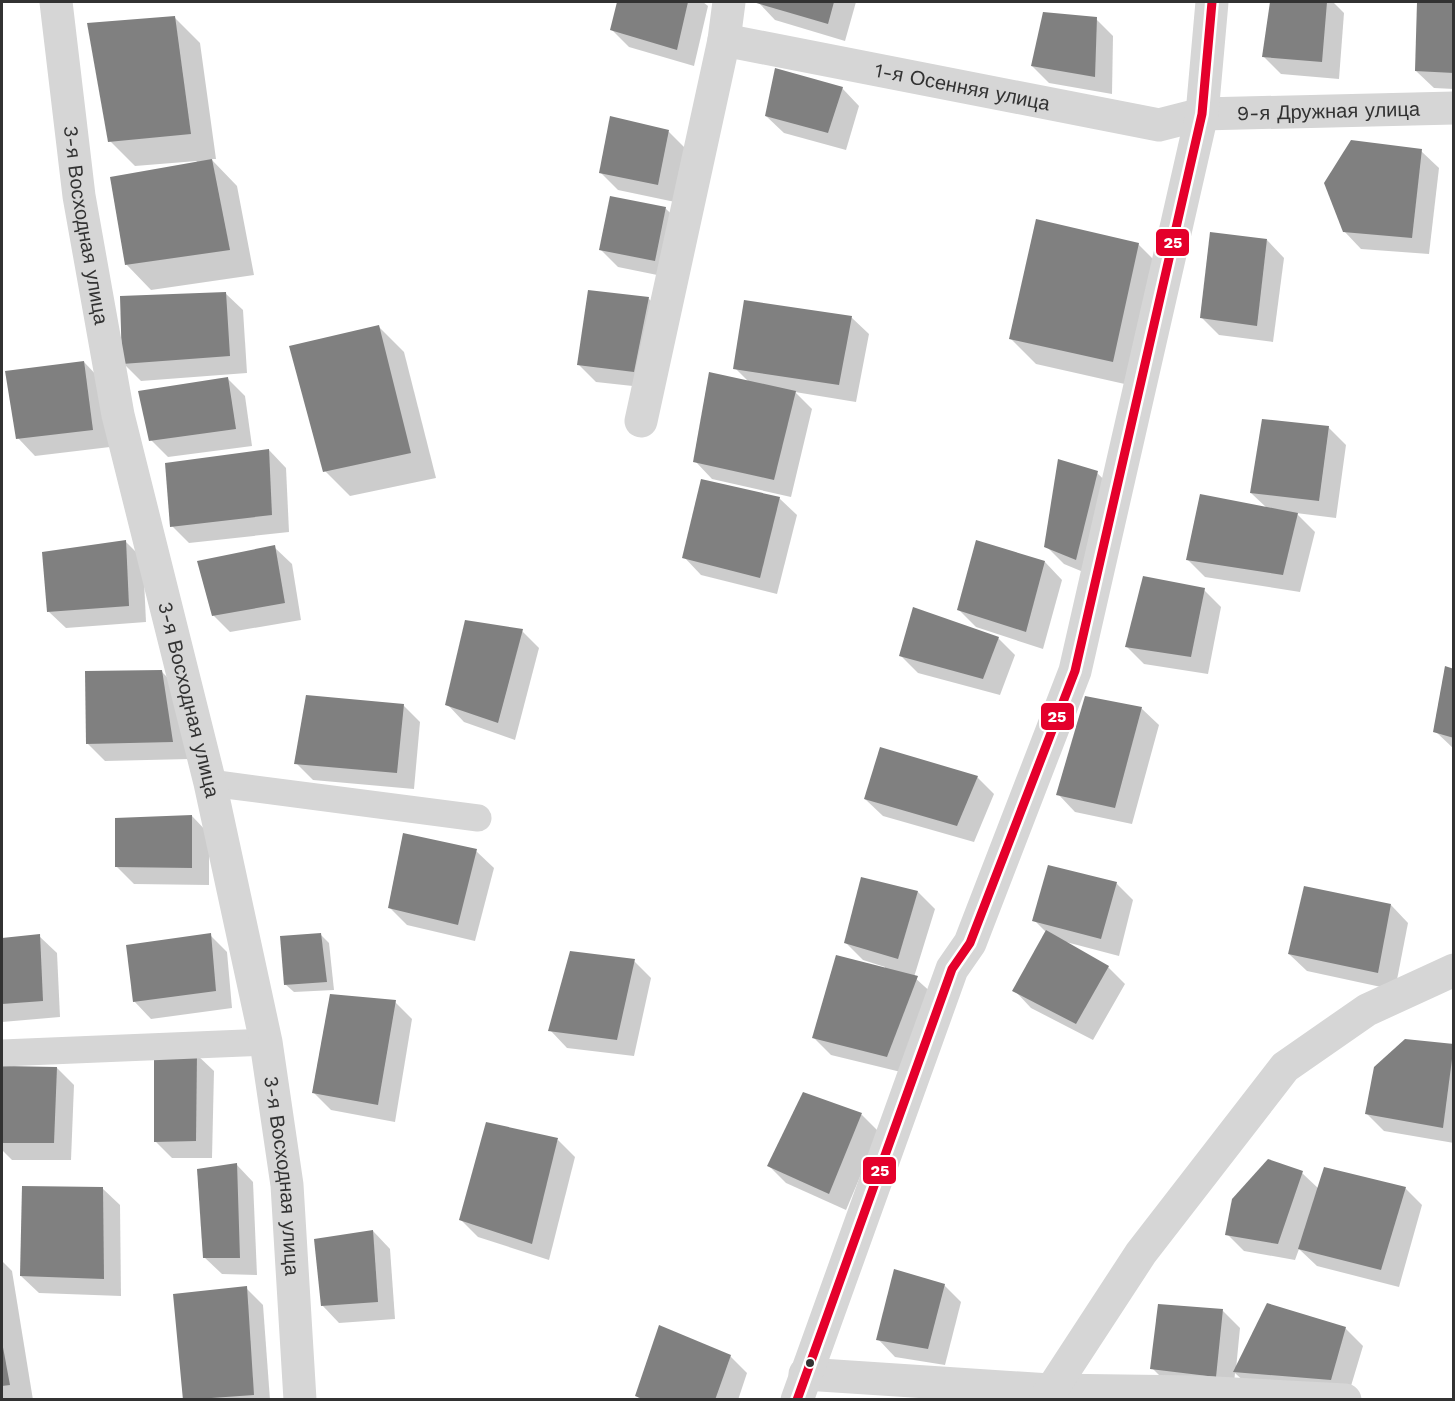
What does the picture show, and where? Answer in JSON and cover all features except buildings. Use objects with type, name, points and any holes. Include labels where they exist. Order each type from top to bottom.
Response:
[{"type":"street","name":"3-я Восходная улица","points":[[56,2],[79,196],[118,415],[210,783],[266,1042],[287,1185],[300,1400]]},
{"type":"street","points":[[641,421],[724,40],[729,2]]},
{"type":"street","points":[[1212,2],[1202,114],[1076,671],[970,943],[952,969],[801,1387],[1047,1395],[1197,1392],[1345,1400]]},
{"type":"street","name":"1-я Осенняя улица","points":[[724,40],[1159,125],[1202,114]]},
{"type":"street","name":"9-я Дружная улица","points":[[1202,114],[1454,108]]},
{"type":"street","points":[[1047,1395],[1142,1253],[1285,1067],[1367,1010],[1454,970]]},
{"type":"lane","points":[[210,783],[478,818]]},
{"type":"lane","points":[[2,1053],[266,1042]]},
{"type":"transit line","name":"25","points":[[797,1400],[952,969],[970,943],[1075,671],[1202,114],[1212,2]]}]
